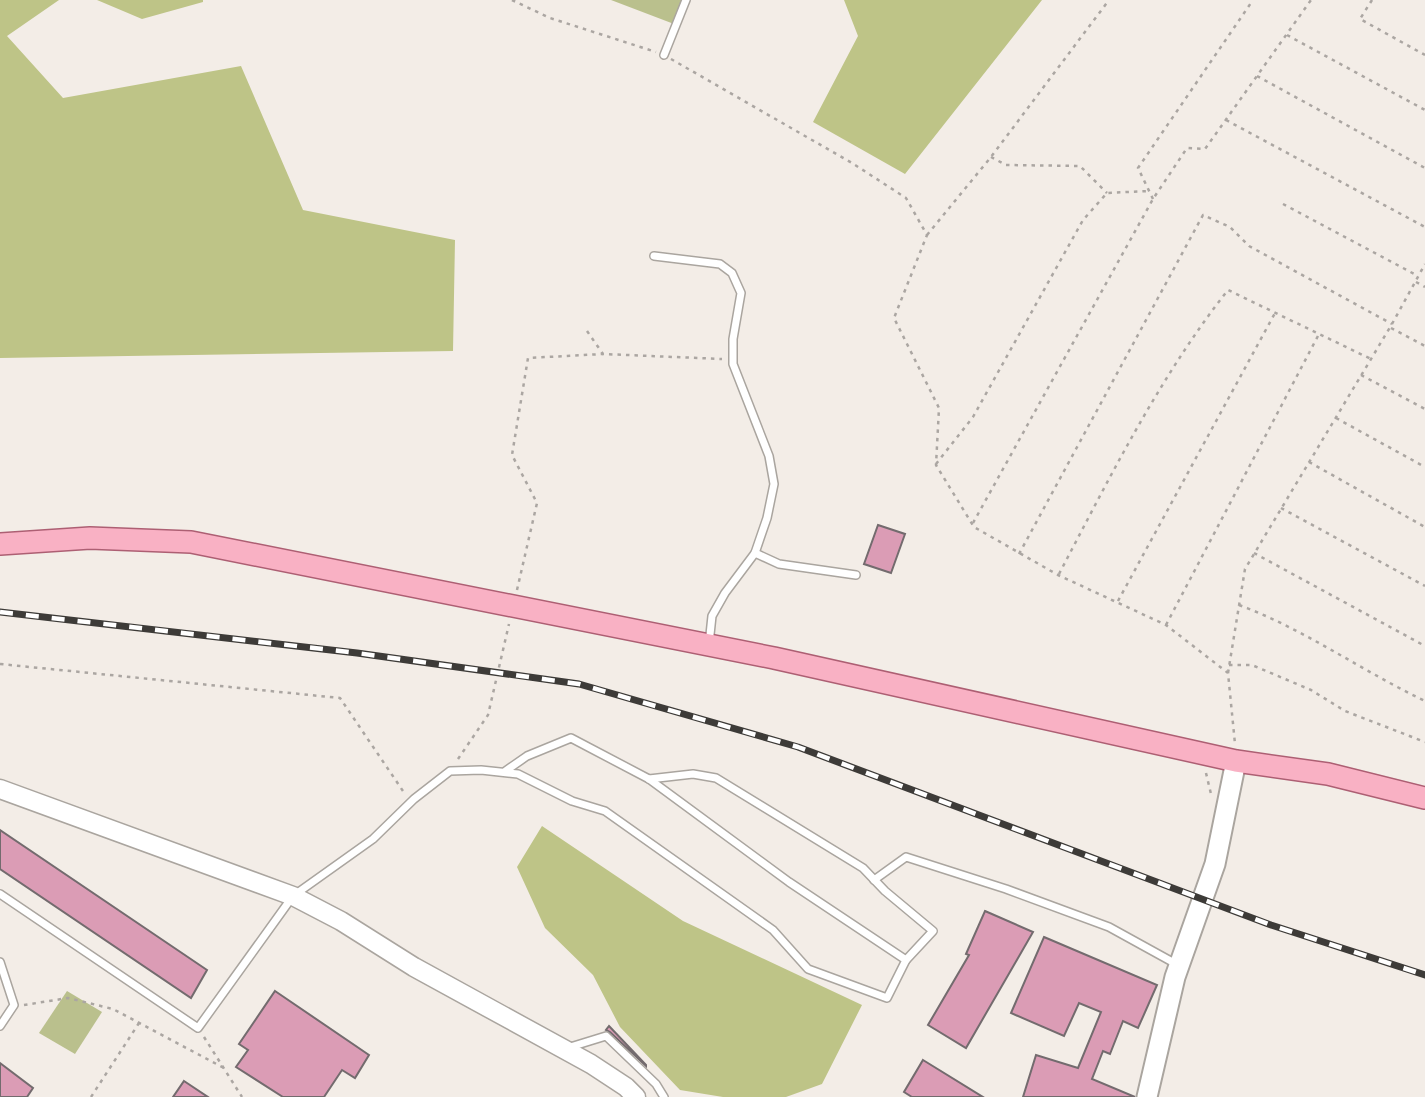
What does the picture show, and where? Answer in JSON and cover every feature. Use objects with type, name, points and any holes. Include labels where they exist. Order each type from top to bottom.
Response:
[{"type":"main road","points":[[0,544],[90,538],[191,542],[709,644],[1236,761],[1328,774],[1425,798]]},
{"type":"main road","points":[[1147,1097],[1179,965],[1215,864],[1236,761]]},
{"type":"street","points":[[0,789],[293,896],[341,920],[414,967],[564,1048],[626,1087],[636,1097]]},
{"type":"lane","points":[[664,55],[686,0]]},
{"type":"lane","points":[[654,256],[720,264],[732,273],[741,293],[733,339],[733,360],[769,456],[774,484],[767,518],[755,553],[724,593],[712,616],[709,644]]},
{"type":"lane","points":[[755,553],[779,564],[856,575]]},
{"type":"lane","points":[[504,772],[527,756],[571,738],[649,779],[789,882],[906,960]]},
{"type":"lane","points":[[0,894],[198,1028],[293,896],[373,839],[450,771],[504,772],[518,774],[572,801],[604,811],[774,930],[808,969],[887,998],[906,960],[933,931],[874,880],[863,867],[716,778],[693,774],[649,779]]},
{"type":"lane","points":[[874,880],[906,858],[1006,888],[1109,927],[1179,965]]},
{"type":"lane","points":[[0,962],[13,1007],[0,1026]]},
{"type":"lane","points":[[564,1048],[606,1036],[656,1084],[664,1097]]},
{"type":"path","points":[[512,0],[550,18],[664,55],[852,163],[906,198],[928,235]]},
{"type":"path","points":[[1109,0],[992,157],[928,235],[894,318],[939,408],[936,465],[972,523],[1018,554],[1166,625],[1228,673]]},
{"type":"path","points":[[1153,199],[1138,168],[1253,0]]},
{"type":"path","points":[[972,523],[1153,199],[1186,148],[1205,149],[1311,0]]},
{"type":"path","points":[[1372,0],[1360,19],[1425,55]]},
{"type":"path","points":[[1287,35],[1425,110]]},
{"type":"path","points":[[1257,76],[1425,168]]},
{"type":"path","points":[[1226,120],[1425,227]]},
{"type":"path","points":[[992,157],[1006,165],[1080,166],[1107,193]]},
{"type":"path","points":[[936,465],[973,417],[1083,220],[1107,193],[1149,191]]},
{"type":"path","points":[[1283,204],[1418,276]]},
{"type":"path","points":[[1018,554],[1203,215],[1230,228],[1249,246],[1425,346]]},
{"type":"path","points":[[1236,761],[1228,673],[1245,569],[1391,326],[1425,264]]},
{"type":"path","points":[[1415,282],[1425,287]]},
{"type":"path","points":[[1058,575],[1113,471],[1189,342],[1228,290],[1371,359]]},
{"type":"path","points":[[1118,601],[1275,313]]},
{"type":"path","points":[[587,331],[603,354]]},
{"type":"path","points":[[1166,625],[1320,334]]},
{"type":"path","points":[[450,771],[488,715],[537,503],[512,455],[528,358],[603,354],[733,360]]},
{"type":"path","points":[[1361,374],[1425,409]]},
{"type":"path","points":[[1336,417],[1425,467]]},
{"type":"path","points":[[1309,462],[1425,527]]},
{"type":"path","points":[[1281,509],[1425,586]]},
{"type":"path","points":[[1254,553],[1425,646]]},
{"type":"path","points":[[1239,605],[1269,616],[1425,701]]},
{"type":"path","points":[[0,664],[340,698],[411,803]]},
{"type":"path","points":[[1229,665],[1252,665],[1311,690],[1345,711],[1425,741]]},
{"type":"path","points":[[13,1007],[68,998],[113,1009],[224,1068]]},
{"type":"path","points":[[91,1097],[139,1023]]},
{"type":"path","points":[[198,1028],[242,1097]]},
{"type":"green space","points":[[0,0],[59,0],[7,36],[63,98],[241,66],[303,210],[455,240],[453,351],[0,358]]},
{"type":"green space","points":[[97,0],[203,0],[203,2],[142,19]]},
{"type":"green space","points":[[611,0],[684,0],[674,24]]},
{"type":"green space","points":[[844,0],[1042,0],[905,174],[813,122],[858,36]]},
{"type":"green space","points":[[542,826],[683,921],[862,1005],[822,1084],[786,1097],[723,1097],[680,1090],[620,1027],[593,975],[545,928],[517,867]]},
{"type":"green space","points":[[67,991],[102,1012],[75,1054],[39,1033]]},
{"type":"building","points":[[878,525],[905,534],[891,573],[864,564]]},
{"type":"building","points":[[0,830],[207,970],[191,998],[0,869]]},
{"type":"building","points":[[985,911],[1033,932],[966,1048],[928,1025],[969,955],[966,954]]},
{"type":"building","points":[[1044,937],[1157,985],[1138,1028],[1123,1021],[1110,1054],[1103,1051],[1092,1079],[1135,1097],[1023,1097],[1036,1055],[1078,1068],[1101,1012],[1079,1003],[1064,1036],[1011,1013]]},
{"type":"building","points":[[275,991],[369,1055],[355,1078],[342,1070],[324,1097],[283,1097],[236,1067],[248,1050],[239,1044]]},
{"type":"building","points":[[609,1026],[646,1065],[646,1066],[606,1030]]},
{"type":"building","points":[[923,1060],[983,1097],[912,1097],[904,1092]]},
{"type":"building","points":[[0,1063],[33,1088],[27,1097],[0,1097]]},
{"type":"building","points":[[184,1081],[208,1097],[173,1097]]},
{"type":"railway","points":[[0,612],[357,653],[579,684],[798,747],[1271,925],[1425,975]]}]
